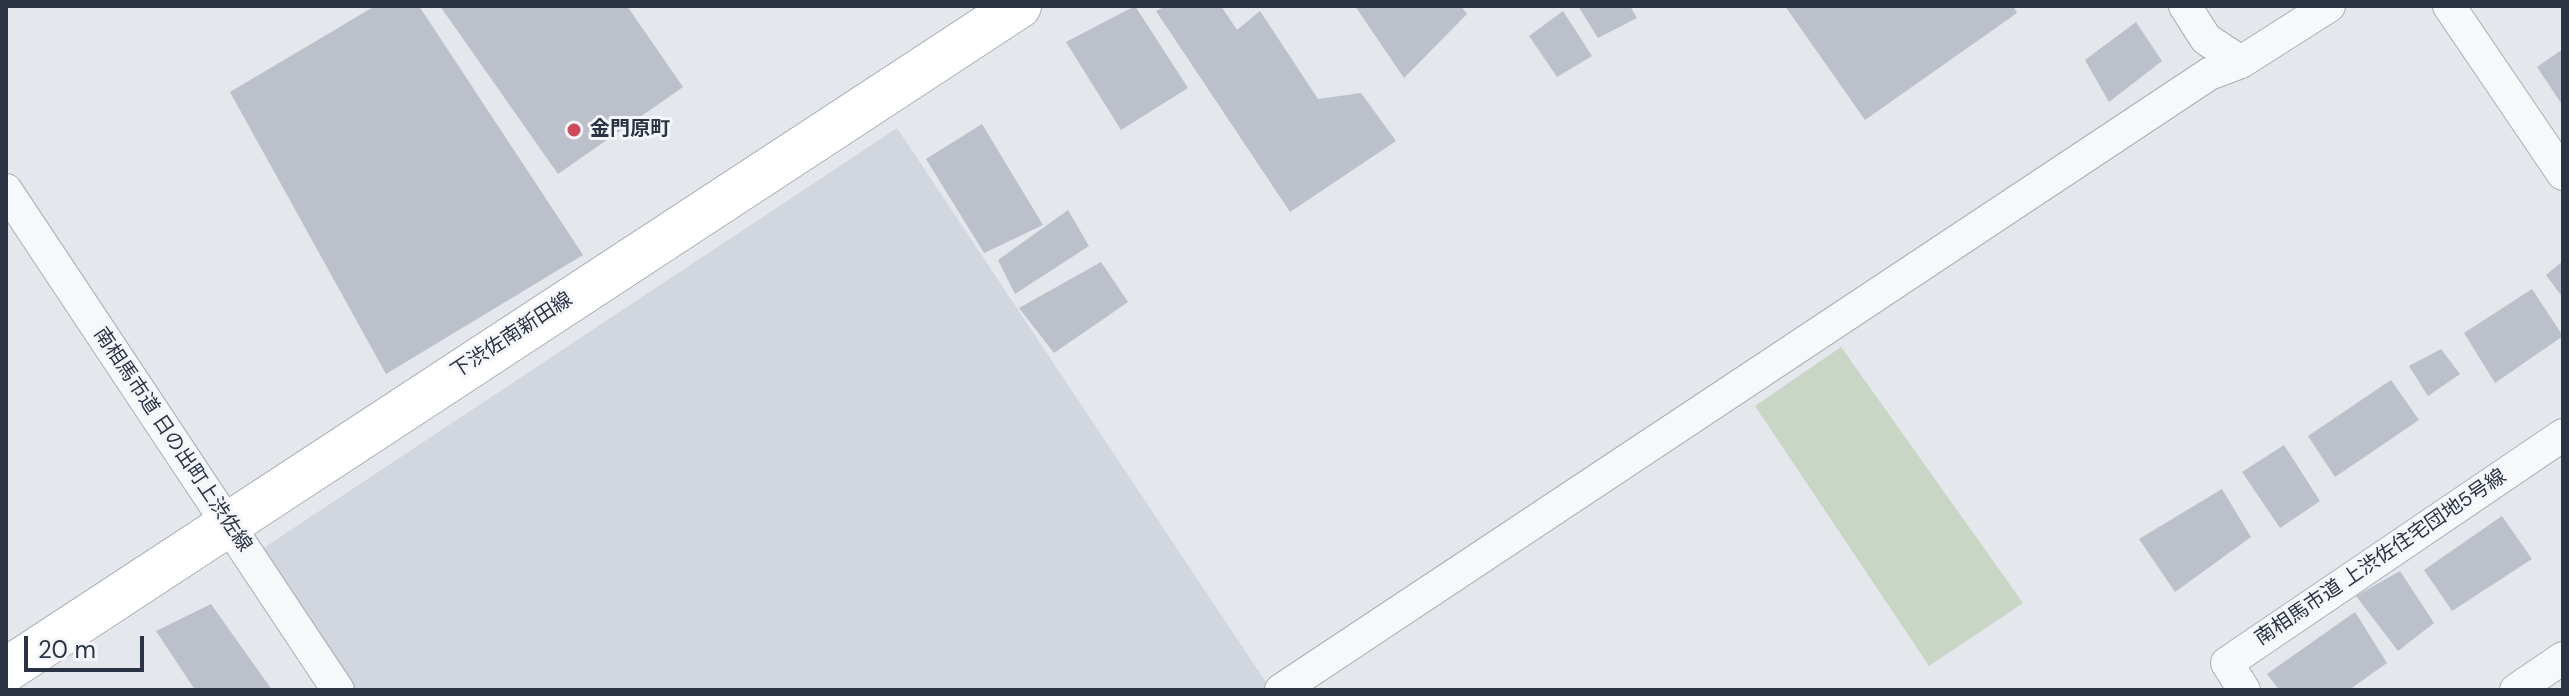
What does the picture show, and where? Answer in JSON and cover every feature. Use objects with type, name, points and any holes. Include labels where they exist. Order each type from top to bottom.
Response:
[{"type":"main road","name":"下渋佐南新田線","points":[[6,670],[1019,6]]},
{"type":"street","points":[[2185,6],[2206,39],[2241,62]]},
{"type":"street","points":[[1281,690],[2209,74],[2241,62],[2329,6]]},
{"type":"street","points":[[2449,6],[2563,174]]},
{"type":"street","name":"南相馬市道 日の出町上渋佐線","points":[[6,190],[338,690]]},
{"type":"street","name":"南相馬市道 上渋佐住宅団地5号線","points":[[2244,690],[2227,663],[2563,435]]},
{"type":"street","points":[[2516,690],[2563,658]]},
{"type":"shaded area","points":[[897,128],[1271,690],[353,690],[259,551]]},
{"type":"green space","points":[[1841,347],[2023,603],[1929,666],[1755,406]]},
{"type":"building","points":[[375,6],[419,6],[583,255],[386,374],[230,92]]},
{"type":"building","name":"金門原町","points":[[440,6],[627,6],[683,87],[558,174]]},
{"type":"building","points":[[1135,6],[1188,88],[1121,130],[1066,42]]},
{"type":"building","points":[[1166,6],[1221,6],[1237,30],[1260,11],[1318,99],[1361,93],[1396,141],[1290,212],[1156,11]]},
{"type":"building","points":[[1355,6],[1461,6],[1467,14],[1404,78]]},
{"type":"building","points":[[1578,6],[1630,6],[1637,18],[1598,38]]},
{"type":"building","points":[[1785,6],[2013,6],[2017,13],[1865,120]]},
{"type":"building","points":[[1563,11],[1592,56],[1557,77],[1529,36]]},
{"type":"building","points":[[2136,22],[2162,61],[2109,102],[2085,60]]},
{"type":"building","points":[[2563,49],[2563,106],[2537,67]]},
{"type":"building","points":[[982,124],[1043,225],[984,253],[926,159]]},
{"type":"building","points":[[1068,210],[1089,246],[1015,294],[998,260]]},
{"type":"building","points":[[2563,261],[2563,298],[2546,275]]},
{"type":"building","points":[[1101,262],[1128,302],[1054,353],[1019,308]]},
{"type":"building","points":[[2532,289],[2563,336],[2495,383],[2464,333]]},
{"type":"building","points":[[2441,349],[2460,374],[2428,396],[2409,366]]},
{"type":"building","points":[[2391,380],[2419,420],[2335,477],[2308,436]]},
{"type":"building","points":[[2284,445],[2320,501],[2280,528],[2242,472]]},
{"type":"building","points":[[2222,489],[2251,537],[2175,592],[2139,539]]},
{"type":"building","points":[[2502,516],[2532,559],[2452,611],[2424,570]]},
{"type":"building","points":[[2400,571],[2434,623],[2398,651],[2356,596]]},
{"type":"building","points":[[211,604],[272,690],[195,690],[156,631]]},
{"type":"building","points":[[2355,612],[2387,663],[2349,690],[2279,690],[2267,674]]},
{"type":"place","name":"金門原町","points":[[574,130]]}]
